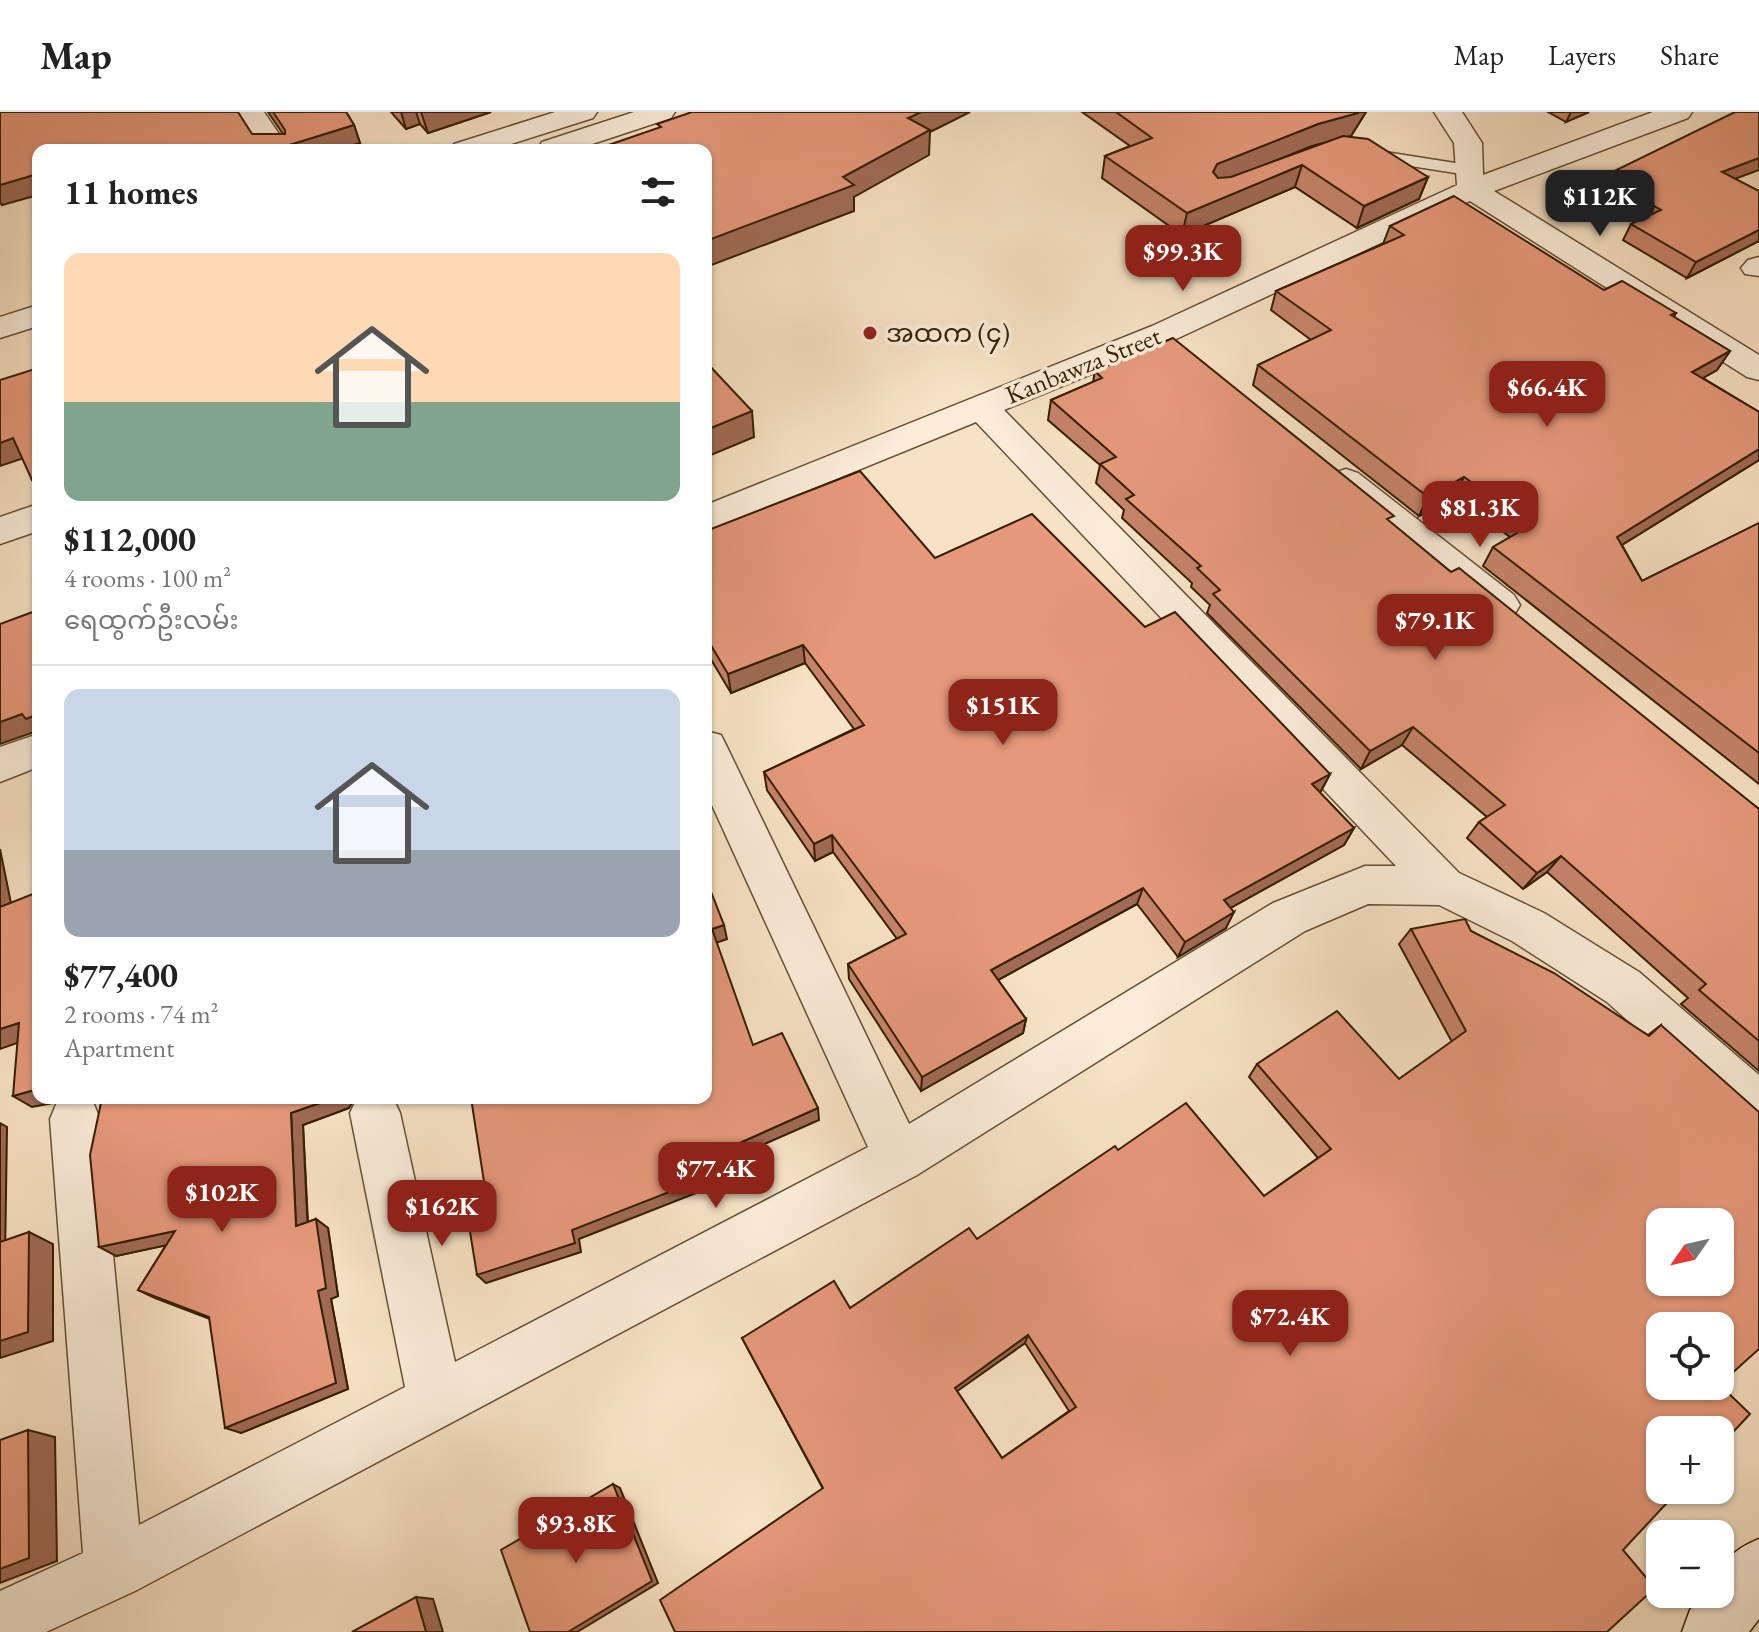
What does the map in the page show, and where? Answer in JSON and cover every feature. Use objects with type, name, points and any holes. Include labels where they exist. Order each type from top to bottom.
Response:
[{"type":"street","points":[[250,112],[272,144]]},
{"type":"street","points":[[483,144],[583,112]]},
{"type":"street","points":[[563,144],[661,112]]},
{"type":"street","points":[[1448,112],[1468,143],[1470,180],[1759,370]]},
{"type":"street","name":"Kanbawza Street","points":[[712,517],[980,406],[1176,343],[1470,180],[1678,112]]},
{"type":"street","points":[[0,299],[32,289]]},
{"type":"street","points":[[0,328],[32,317]]},
{"type":"street","points":[[980,406],[1443,886],[1528,927],[1623,987],[1759,1106]]},
{"type":"street","points":[[1324,463],[1523,623]]},
{"type":"street","points":[[0,531],[32,519]]},
{"type":"street","points":[[0,765],[32,752]]},
{"type":"street","points":[[712,760],[899,1158]]},
{"type":"street","points":[[0,1622],[114,1570],[899,1158],[1289,917],[1365,885],[1443,886]]},
{"type":"street","points":[[375,1113],[435,1399]]},
{"type":"street","points":[[75,1119],[114,1570]]},
{"type":"street","points":[[1712,1632],[1759,1569]]},
{"type":"lane","points":[[1350,152],[1470,180]]},
{"type":"building","points":[[0,112],[238,112],[252,134],[285,134],[273,112],[346,112],[354,125],[292,144],[32,144],[32,176],[0,185]]},
{"type":"building","points":[[692,112],[921,112],[908,118],[930,130],[843,177],[854,185],[712,239],[712,144],[611,144],[661,127],[657,124]]},
{"type":"building","points":[[1116,112],[1359,112],[1318,124],[1217,164],[1213,172],[1218,178],[1231,177],[1343,136],[1368,139],[1428,177],[1364,206],[1302,165],[1187,213],[1105,156],[1152,138]]},
{"type":"building","points":[[1735,112],[1759,112],[1759,158],[1722,172],[1759,191],[1759,230],[1696,262],[1631,224],[1661,210],[1602,177]]},
{"type":"building","points":[[1454,196],[1604,290],[1622,281],[1676,313],[1671,315],[1730,351],[1692,372],[1759,412],[1759,449],[1617,537],[1642,581],[1759,523],[1759,753],[1493,547],[1531,525],[1464,477],[1428,497],[1258,365],[1331,330],[1276,291],[1404,235],[1390,226]]},
{"type":"building","points":[[1173,338],[1394,516],[1387,519],[1451,572],[1459,568],[1759,809],[1759,1041],[1699,990],[1706,984],[1561,856],[1537,873],[1479,822],[1505,805],[1413,727],[1370,751],[1213,594],[1220,590],[1197,568],[1201,566],[1126,499],[1134,495],[1100,464],[1116,457],[1051,400],[1102,378],[1095,371]]},
{"type":"building","points":[[712,368],[752,411],[712,428]]},
{"type":"building","points":[[32,370],[32,480],[13,438],[0,443],[0,380]]},
{"type":"building","points":[[860,471],[935,558],[1032,514],[1145,627],[1175,612],[1330,774],[1312,784],[1354,828],[1224,900],[1234,912],[1185,942],[1143,888],[991,970],[1026,1019],[922,1077],[848,964],[906,934],[832,835],[814,844],[764,772],[864,725],[803,645],[728,674],[712,647],[712,529]]},
{"type":"building","points":[[32,612],[32,716],[26,719],[22,714],[0,722],[0,624]]},
{"type":"building","points":[[32,894],[32,1091],[13,1096],[19,1023],[0,1029],[0,907]]},
{"type":"building","points":[[712,894],[724,925],[712,929]]},
{"type":"building","points":[[1465,919],[1471,931],[1554,973],[1649,1036],[1661,1025],[1759,1112],[1759,1349],[1734,1371],[1734,1312],[1646,1312],[1646,1400],[1734,1399],[1750,1414],[1734,1431],[1734,1416],[1646,1416],[1646,1504],[1666,1504],[1651,1520],[1646,1520],[1646,1525],[1623,1550],[1646,1577],[1646,1596],[1607,1632],[675,1632],[660,1600],[823,1488],[742,1338],[834,1281],[850,1308],[969,1228],[977,1239],[1115,1146],[1118,1150],[1186,1103],[1264,1196],[1331,1149],[1257,1064],[1337,1011],[1399,1079],[1466,1031],[1411,929]],"holes":[[[1028,1335],[1076,1407],[1002,1458],[955,1388]]]},
{"type":"building","points":[[712,929],[753,1045],[782,1033],[818,1108],[699,1161],[705,1178],[572,1230],[575,1243],[477,1275],[466,1207],[487,1201],[472,1104],[712,1104]]},
{"type":"building","points":[[101,1104],[317,1104],[291,1113],[296,1226],[316,1219],[326,1288],[318,1291],[336,1383],[225,1428],[209,1317],[138,1290],[175,1231],[99,1247],[90,1155]]},
{"type":"building","points":[[29,1232],[28,1332],[0,1341],[0,1242]]},
{"type":"building","points":[[28,1430],[29,1558],[0,1569],[0,1440]]},
{"type":"building","points":[[613,1484],[652,1581],[568,1632],[530,1632],[501,1550]]},
{"type":"building","points":[[416,1597],[426,1632],[352,1632]]},
{"type":"place","name":"အထက (၄)","points":[[870,333]]}]
